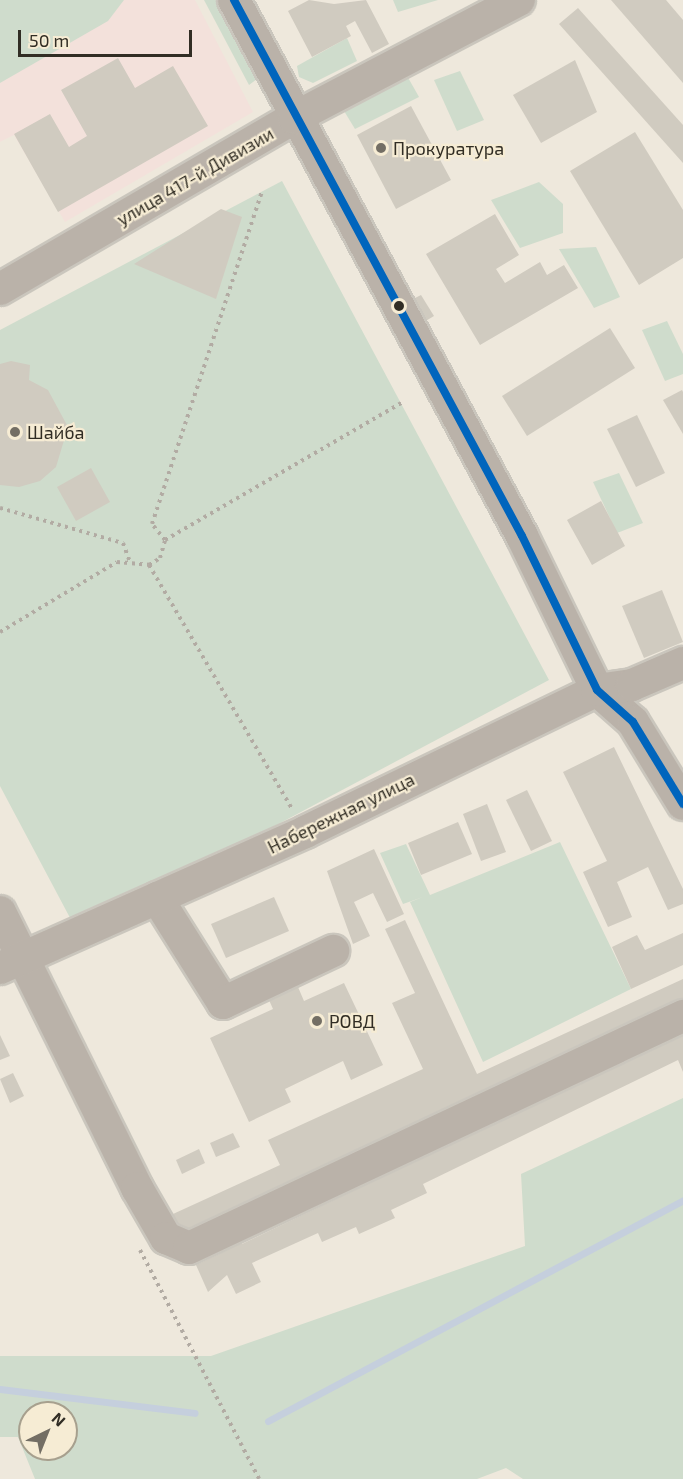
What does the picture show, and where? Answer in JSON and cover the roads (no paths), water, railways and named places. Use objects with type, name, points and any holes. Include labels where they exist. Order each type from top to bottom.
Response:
[{"type":"street","points":[[234,0],[294,118],[465,426],[597,690],[633,722],[683,804]]},
{"type":"street","name":"улица 417-й Дивизии","points":[[0,289],[294,118],[519,0]]},
{"type":"street","name":"Набережная улица","points":[[12,963],[157,898],[597,690],[632,685],[683,663]]},
{"type":"street","points":[[157,898],[223,1003],[333,951]]},
{"type":"street","points":[[0,912],[12,963],[137,1188],[166,1238],[189,1248],[683,1016]]},
{"type":"waterway","points":[[268,1421],[683,1200]]},
{"type":"waterway","points":[[0,1389],[195,1413]]},
{"type":"place","name":"Прокуратура","points":[[381,148]]},
{"type":"place","name":"Шайба","points":[[15,432]]},
{"type":"place","name":"РОВД","points":[[317,1021]]}]
